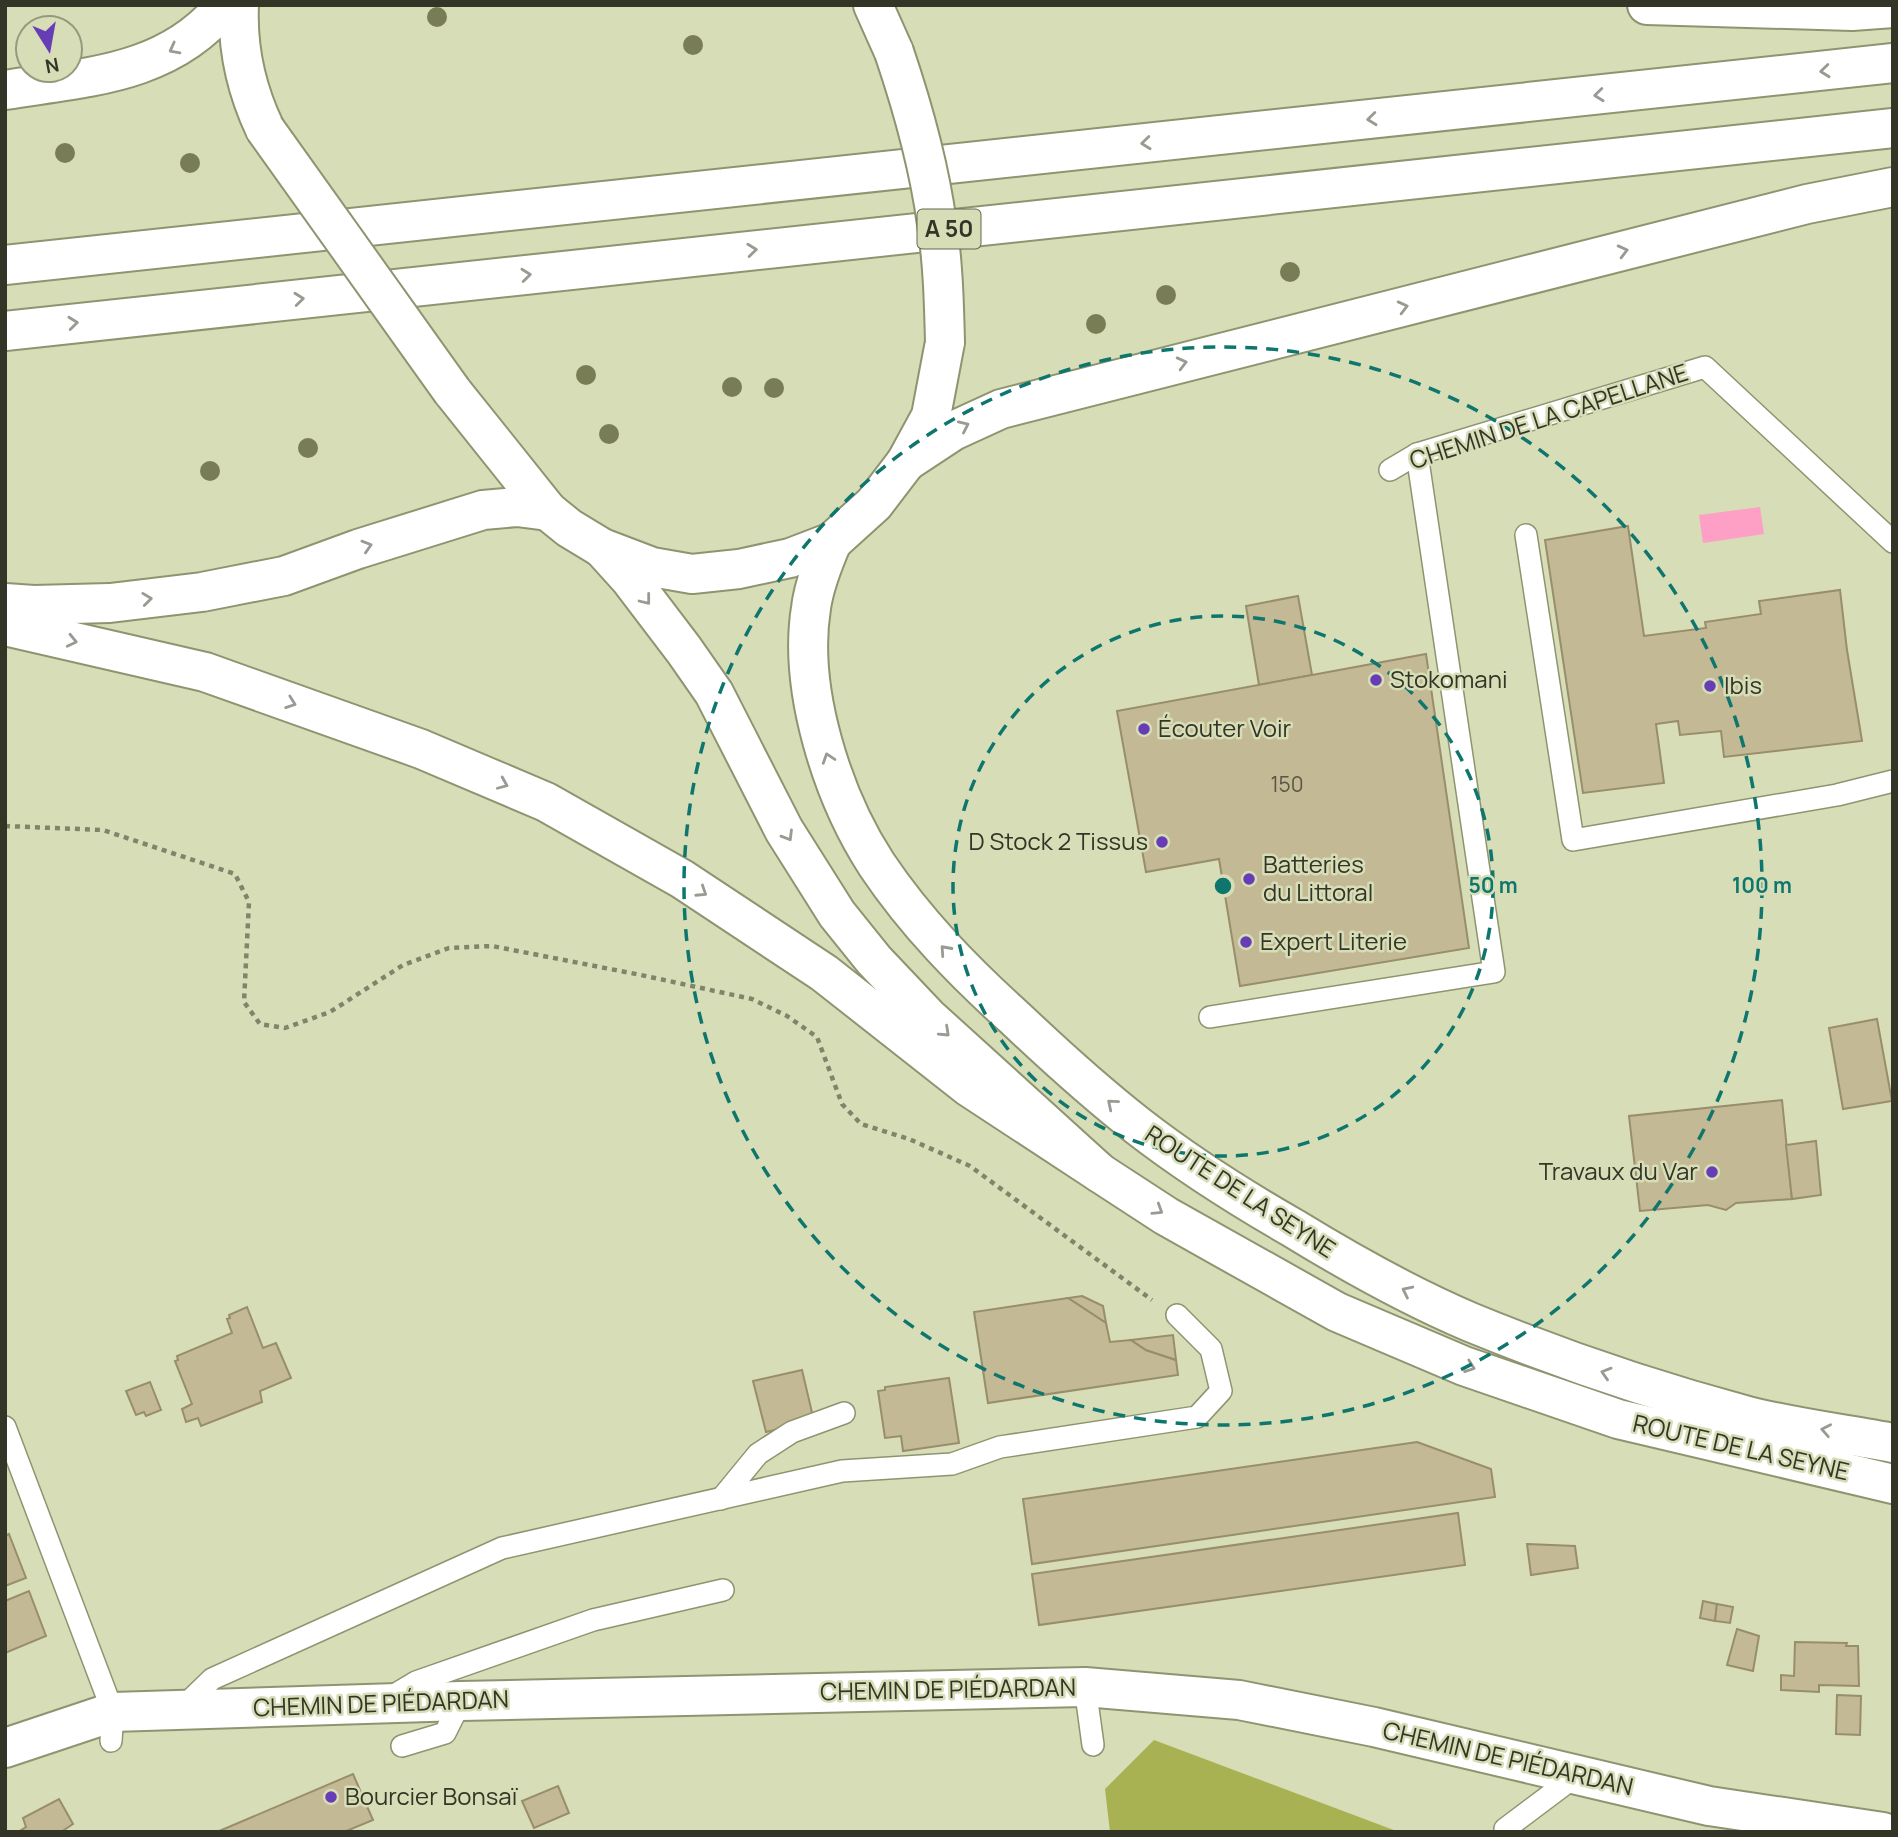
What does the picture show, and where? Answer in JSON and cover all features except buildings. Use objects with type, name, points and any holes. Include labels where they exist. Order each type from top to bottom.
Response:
[{"type":"main road","points":[[5,90],[117,72],[151,61],[187,42],[225,5]]},
{"type":"main road","points":[[239,5],[238,33],[243,67],[252,102],[265,129],[453,391],[548,511],[569,528],[602,548],[652,568],[692,574],[739,569],[777,561],[832,541],[874,503],[906,462],[931,416],[945,342],[943,276],[937,223],[911,100],[873,5]]},
{"type":"main road","points":[[1647,5],[1852,11],[1893,9]]},
{"type":"main road","points":[[5,265],[1893,63]]},
{"type":"main road","name":"A 50","points":[[5,331],[1893,128]]},
{"type":"main road","points":[[906,462],[953,431],[1001,409],[1794,207],[1893,187]]},
{"type":"main road","points":[[5,603],[110,603],[202,592],[284,576],[358,549],[483,510],[517,507],[548,511]]},
{"type":"main road","name":"ROUTE DE LA SEYNE","points":[[832,541],[811,605],[807,644],[813,701],[824,747],[852,820],[874,862],[911,913],[963,971],[1129,1118],[1228,1191],[1359,1268],[1468,1321],[1595,1369],[1750,1416],[1893,1443]]},
{"type":"main road","points":[[602,548],[676,639],[714,693],[784,830],[837,914],[874,960],[928,1017],[1100,1173]]},
{"type":"main road","points":[[5,626],[205,673],[421,749],[546,802],[682,879],[824,972],[969,1087],[1100,1173]]},
{"type":"main road","name":"ROUTE DE LA SEYNE","points":[[1100,1173],[1166,1216],[1336,1312],[1464,1366],[1618,1419],[1893,1484]]},
{"type":"main road","name":"CHEMIN DE PIÉDARDAN","points":[[5,1748],[112,1727],[180,1710],[1085,1687],[1239,1700],[1374,1727],[1577,1775],[1719,1820],[1883,1832]]},
{"type":"lane","name":"CHEMIN DE LA CAPELLANE","points":[[1390,470],[1418,454],[1705,367],[1893,542]]},
{"type":"lane","points":[[1210,1017],[1494,972],[1418,454]]},
{"type":"lane","points":[[1526,535],[1573,840],[1837,795],[1893,781]]},
{"type":"lane","points":[[180,1710],[212,1679],[502,1548],[842,1471],[952,1464],[1000,1447],[1197,1417],[1221,1391],[1211,1349],[1177,1315]]},
{"type":"lane","points":[[721,1499],[758,1454],[792,1432],[844,1413]]},
{"type":"lane","points":[[5,1427],[112,1727]]},
{"type":"lane","points":[[380,1704],[416,1682],[593,1620],[723,1590]]},
{"type":"lane","points":[[1085,1687],[1093,1745]]},
{"type":"lane","points":[[402,1746],[445,1733],[461,1701]]},
{"type":"lane","points":[[1504,1829],[1577,1775]]},
{"type":"path","points":[[5,826],[103,830],[235,874],[249,902],[244,1002],[260,1024],[285,1028],[330,1013],[403,965],[449,948],[492,946],[752,999],[788,1016],[817,1037],[842,1104],[861,1124],[909,1139],[970,1166],[1177,1315]]},
{"type":"green space","points":[[1154,1740],[1399,1832],[1110,1832],[1105,1789]]},
{"type":"shaded area","points":[[1760,507],[1764,534],[1703,543],[1699,515]]},
{"type":"place","name":"Stokomani","points":[[1376,680]]},
{"type":"place","name":"Ibis","points":[[1710,686]]},
{"type":"place","name":"Écouter Voir","points":[[1144,729]]},
{"type":"place","name":"D Stock 2 Tissus","points":[[1162,842]]},
{"type":"place","name":"Batteries du Littoral","points":[[1249,879]]},
{"type":"place","name":"Expert Literie","points":[[1246,942]]},
{"type":"place","name":"Travaux du Var","points":[[1712,1172]]},
{"type":"place","name":"Bourcier Bonsaï","points":[[331,1797]]}]
